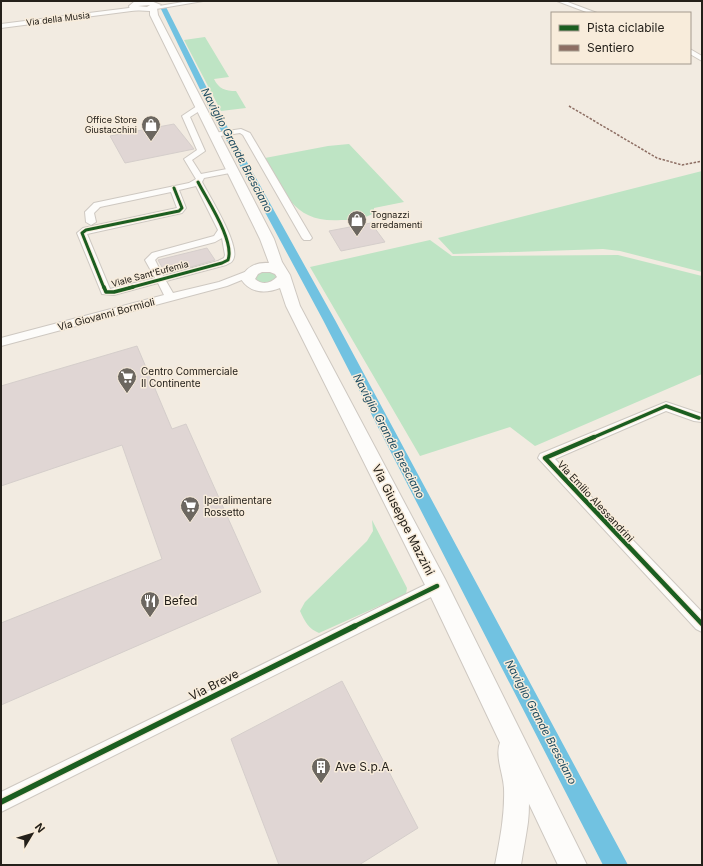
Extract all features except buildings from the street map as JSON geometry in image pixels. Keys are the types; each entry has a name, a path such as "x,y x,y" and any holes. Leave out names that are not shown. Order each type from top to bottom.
{"main road":[{"path":"138,6 153,6"},
{"path":"138,6 153,6"},
{"path":"153,6 200,108 218,134 232,170 247,202 267,238 275,262 281,274 279,283 257,279"},
{"path":"247,202 260,249 257,279"},
{"path":"257,279 267,267 281,274"},
{"name":"Via Giuseppe Mazzini","path":"281,274 293,306 437,586 573,865"},
{"name":"Via Giuseppe Mazzini","path":"257,279 293,306"}],"street":[{"path":"153,6 200,1"},
{"path":"560,1 591,12"},
{"name":"Via della Musia","path":"1,26 115,12 138,6"},
{"path":"691,50 702,51"},
{"path":"691,51 702,59"},
{"name":"Viale Sant'Eufemia","path":"174,188 182,208 179,211 86,230 82,234 106,292 114,292 226,262 230,257 226,238 188,159 201,151 186,116 200,108"},
{"path":"218,134 237,132 246,133 307,238"},
{"path":"91,222 89,212 97,204 174,188 198,179 232,170"},
{"name":"Viale Sant'Eufemia","path":"161,280 150,260 153,256 212,240 222,231"},
{"path":"212,240 223,242 227,246"},
{"name":"Via Giovanni Bormioli","path":"1,342 170,297 211,288 234,286 257,279"},
{"path":"161,280 170,297"},
{"name":"Via Emilio Alessandrini","path":"701,418 666,406 545,458 702,624"},
{"name":"Via Breve","path":"1,802 437,586"},
{"path":"504,723 516,787 516,821 508,865"}],"green space":[{"path":"205,37 229,77 214,79 223,89 236,91 246,108 221,111 184,40"},
{"path":"349,144 404,202 374,208 374,213 358,219 325,220 312,217 301,211 293,204 265,158 328,146"},
{"path":"702,171 702,272 620,251 603,249 453,254 438,238"},
{"path":"430,240 452,256 618,255 702,276 702,374 535,446 510,427 420,456 310,267"},
{"path":"270,271 276,276 276,279 265,283 255,279 257,274"},
{"path":"372,520 407,588 406,594 319,633 308,625 300,611 305,602 367,541 373,531"}],"waterway":[{"name":"Naviglio Grande Bresciano","path":"163,7 214,110 329,320 616,865"}],"marked path":[{"path":"569,106 657,158 682,165 702,161"}],"cycle path":[{"path":"174,188 182,208 179,211 86,230 82,233 106,292 114,292 222,263 228,260 230,255 227,238 198,182"},
{"path":"699,418 666,406 545,458 702,624"},
{"path":"1,802 437,586"}],"place":[{"name":"Office Store Giustacchini","path":"151,142"},
{"name":"Tognazzi arredamenti","path":"357,237"},
{"name":"Centro Commerciale Il Continente","path":"127,394"},
{"name":"Iperalimentare Rossetto","path":"190,523"},
{"name":"Befed","path":"150,618"},
{"name":"Ave S.p.A.","path":"321,784"}]}
